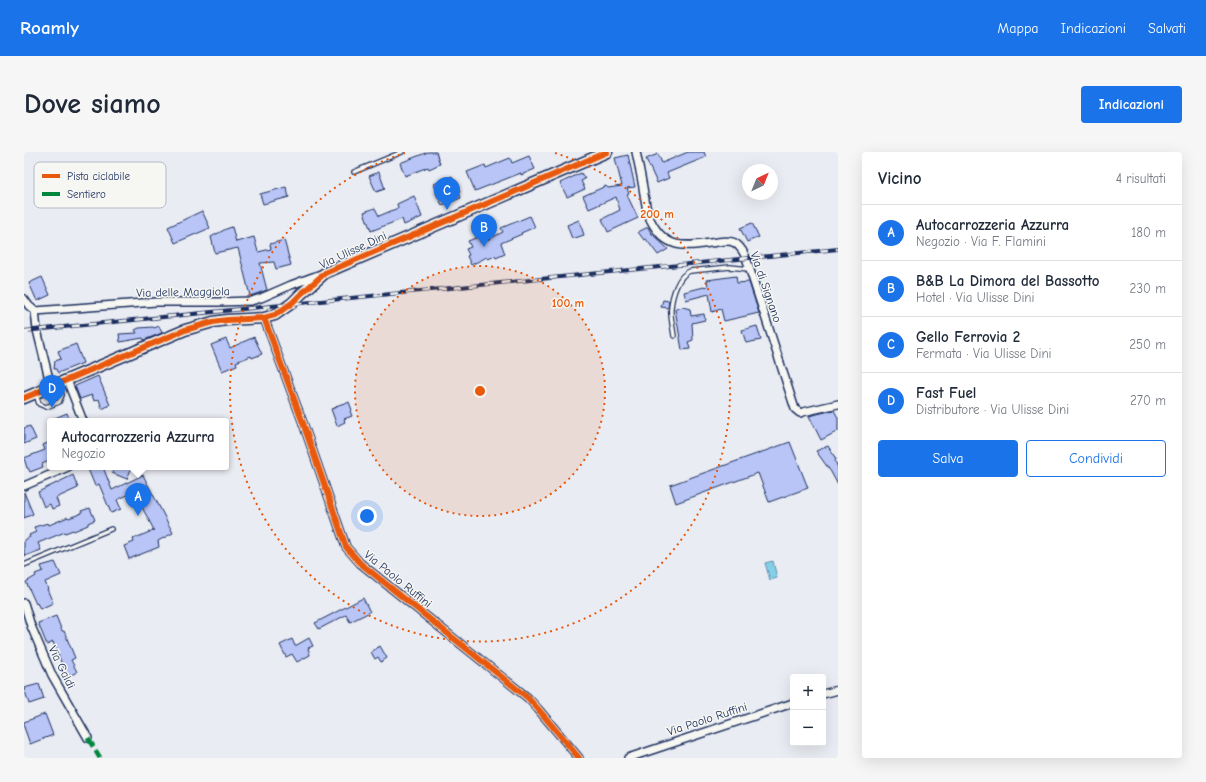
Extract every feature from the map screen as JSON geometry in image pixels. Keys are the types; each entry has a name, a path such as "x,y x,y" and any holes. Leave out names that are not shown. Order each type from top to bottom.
{"street":[{"name":"Via Ulisse Dini","path":"24,398 185,330 227,320 264,318 275,315 325,273 594,155 607,152"},
{"name":"Via di Signano","path":"636,152 647,212 654,227 662,237 670,243 690,246 728,241 732,242 741,249 750,270 795,410 800,413 838,404"},
{"name":"Via delle Maggiola","path":"35,311 156,302 251,301 325,273"},
{"path":"24,299 35,311 37,330 59,384 81,418"},
{"name":"Via Paolo Ruffini","path":"264,318 348,550 360,563 528,698 580,758"},
{"path":"24,486 61,470"},
{"name":"Via Galdi","path":"24,603 31,626 52,675 88,738"},
{"path":"826,693 838,690"},
{"name":"Via Paolo Ruffini","path":"628,758 790,704"}],"lane":[{"path":"354,172 402,152"},
{"path":"674,336 671,309 679,279 685,272 730,267 750,270"},
{"path":"35,393 39,404 46,407 59,402 62,395 59,384"},
{"path":"24,565 111,529"}],"water":[{"path":"773,561 777,578 770,580 765,563"}],"building":[{"path":"428,152 436,152 440,164 405,176 400,163"},
{"path":"688,152 704,152 706,157 667,173 669,178 657,183 646,159 658,154 662,163"},
{"path":"628,155 635,187 627,188 629,194 627,195 638,218 608,232 602,219 620,210 616,197 589,209 583,196 606,186 608,188 622,186 615,158"},
{"path":"529,156 535,169 475,191 467,172 485,165 486,168 510,158 512,163"},
{"path":"379,172 385,189 376,192 369,176"},
{"path":"581,173 585,179 581,181 585,189 567,197 560,183"},
{"path":"452,176 460,192 461,198 442,205 436,193 434,184"},
{"path":"286,187 289,197 263,204 260,194"},
{"path":"414,196 422,217 404,225 402,219 371,231 364,212 375,208 379,216 398,208 397,204"},
{"path":"202,211 210,228 175,243 168,227"},
{"path":"530,216 535,227 501,243 505,254 496,258 495,256 488,259 487,257 471,265 466,249 471,247 468,241 478,237 481,243 503,232 501,228"},
{"path":"579,220 584,235 572,239 567,225"},
{"path":"752,223 759,237 747,242 740,228"},
{"path":"232,227 236,242 254,237 258,252 271,249 270,244 284,240 291,265 276,269 274,262 260,263 267,290 250,296 238,248 215,253 211,237"},
{"path":"648,227 651,233 668,249 658,255 646,239 644,240 638,232"},
{"path":"736,276 737,283 749,282 759,313 724,321 721,309 712,312 709,294 686,300 684,292 708,286 707,280"},
{"path":"42,277 50,295 37,301 29,283"},
{"path":"663,300 669,301 668,308 661,307"},
{"path":"683,307 690,309 691,316 704,314 705,320 692,323 693,340 688,342 690,349 682,350 675,309"},
{"path":"159,326 162,333 144,340 143,338 120,342 119,334 137,333 135,330 139,328 154,328"},
{"path":"757,326 761,340 746,343 742,330"},
{"path":"254,337 262,354 252,358 251,356 236,362 237,365 222,371 211,345 226,339 230,348"},
{"path":"76,344 83,363 58,373 56,369 54,369 55,361 61,359 58,351"},
{"path":"98,376 110,405 102,409 99,399 94,401 92,395 80,399 75,386"},
{"path":"349,402 352,410 350,411 352,416 344,419 345,422 337,426 331,409"},
{"path":"834,410 838,418 838,431 821,440 809,416"},
{"path":"67,413 69,418 55,418"},
{"path":"30,426 36,439 24,444 24,428"},
{"path":"790,442 808,488 769,502 758,473 676,503 670,485"},
{"path":"47,443 47,462 42,464 43,467 30,472 24,458 45,450 43,445"},
{"path":"828,446 836,459 835,461 838,468 838,485 816,451"},
{"path":"88,470 104,470 112,490 143,475 173,533 158,541 159,547 129,559 124,546 134,542 133,539 154,530 134,492 117,500 121,509 111,513 99,484 95,486"},
{"path":"114,470 131,470 127,479 112,473"},
{"path":"73,475 78,488 56,498 59,506 52,509 50,504 44,507 38,492"},
{"path":"24,492 33,514 24,518"},
{"path":"90,508 95,520 74,531 65,532 38,543 41,550 25,556 24,540 30,537 29,535 36,532 34,527 48,523 49,525 82,513 81,511"},
{"path":"55,562 61,575 45,582 53,603 40,609 37,603 36,604 26,582 36,576 35,574 43,571 41,566"},
{"path":"363,598 370,612 350,622 346,615 319,629 315,623"},
{"path":"56,616 75,658 71,660 77,672 67,677 53,642 47,645 38,623"},
{"path":"309,638 313,646 308,648 310,655 297,662 292,654 286,657 280,645 292,639 295,646"},
{"path":"380,646 387,658 381,662 378,657 375,659 371,652"},
{"path":"39,684 44,699 29,704 24,688"},
{"path":"45,714 53,735 30,744 24,727 24,722"}],"railway":[{"path":"24,331 838,249"}],"marked path":[{"path":"88,738 100,758"}],"cycle path":[{"path":"24,398 185,330 213,322 264,318 275,315 292,303 325,273 607,152"},
{"path":"264,318 303,423 346,547 360,563 528,698 579,758"}],"place":[{"name":"Gello Ferrovia 2","path":"447,210"},
{"name":"B&B La Dimora del Bassotto","path":"484,247"},
{"name":"Fast Fuel","path":"52,408"},
{"name":"Autocarrozzeria Azzurra","path":"138,516"}]}
